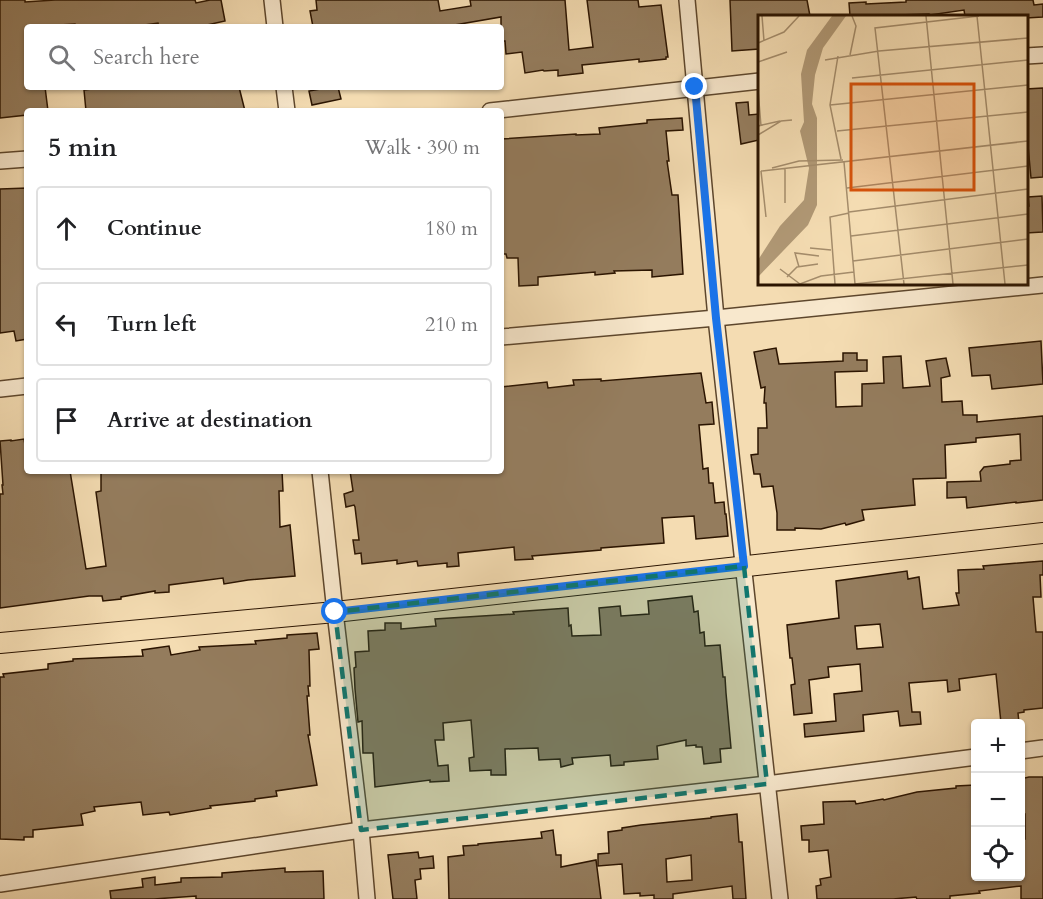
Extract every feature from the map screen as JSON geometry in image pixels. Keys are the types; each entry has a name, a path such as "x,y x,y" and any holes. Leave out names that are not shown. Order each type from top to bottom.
{"main road":[{"path":"0,643 335,612 1043,533"}],"street":[{"path":"272,0 275,24"},
{"path":"687,0 716,318 780,899"},
{"path":"1028,56 1043,55"},
{"path":"504,109 758,81"},
{"path":"284,90 287,108"},
{"path":"0,161 24,159"},
{"path":"504,337 1043,285"},
{"path":"0,389 24,386"},
{"path":"320,474 362,830 367,899"},
{"path":"1025,750 1043,748"},
{"path":"0,884 362,830 767,784 971,758"}],"highlighted area":[{"path":"744,566 767,784 361,830 335,612"}],"building":[{"path":"0,0 25,0 25,2 195,0 196,3 221,0 225,21 212,24 24,24 24,90 45,90 48,108 24,108 24,115 0,118"},
{"path":"316,0 438,0 440,11 471,6 470,0 565,0 569,50 593,47 587,0 638,0 639,7 661,5 668,57 639,62 639,59 582,65 583,73 558,76 558,70 525,73 522,52 506,54 504,24 501,24 501,17 460,24 312,24 310,11 317,10"},
{"path":"730,0 807,0 810,15 758,15 758,49 732,51"},
{"path":"906,0 1033,0 1034,5 1043,4 1043,17 965,15 964,10 930,15 850,15 849,3 906,2"},
{"path":"1043,88 1043,177 1031,178 1028,146 1028,89"},
{"path":"84,90 240,90 244,108 86,108"},
{"path":"339,90 341,99 312,105 309,91"},
{"path":"748,102 749,115 758,114 758,140 741,144 736,103"},
{"path":"682,118 683,130 666,131 669,161 667,161 672,195 678,195 683,274 652,277 652,270 614,271 615,273 595,275 595,272 538,277 538,285 519,286 518,258 507,258 504,254 504,139 600,134 599,128 647,123 647,120"},
{"path":"24,188 24,340 16,341 14,331 0,333 0,189"},
{"path":"1042,196 1043,232 1028,233 1028,197"},
{"path":"1041,341 1043,384 992,389 990,375 972,376 969,348"},
{"path":"776,348 779,364 843,361 843,353 857,353 857,360 867,360 867,371 835,372 836,407 862,406 862,384 884,383 883,357 901,356 903,388 930,386 926,361 946,358 950,376 941,378 942,402 962,401 963,415 977,415 977,422 1043,416 1043,500 967,508 966,497 947,498 947,482 981,481 980,472 984,467 1010,464 1010,461 1021,460 1020,434 976,438 976,442 945,445 946,478 913,479 915,505 862,510 864,520 846,525 845,523 821,529 777,530 773,486 762,487 760,474 754,474 751,455 758,454 758,428 767,428 765,387 761,388 754,352"},
{"path":"701,373 706,403 712,402 714,424 699,425 703,469 708,468 709,483 713,483 715,503 724,502 728,536 696,539 694,516 662,518 664,543 601,548 601,550 532,556 533,559 515,560 514,547 458,553 459,566 447,567 447,563 418,566 417,561 397,564 397,560 362,564 361,553 355,554 353,540 359,540 355,507 354,505 346,507 344,494 353,491 350,474 504,474 504,387 547,382 548,388 574,385 573,380 601,379 601,381"},
{"path":"24,439 24,474 70,474 86,569 106,566 96,492 101,491 101,474 282,474 283,491 279,491 280,527 290,525 295,576 224,584 223,578 169,585 169,592 155,593 155,591 121,597 121,599 103,601 102,596 89,596 0,608 0,494 3,494 3,485 0,441"},
{"path":"1043,561 1043,575 1040,575 1041,597 1033,597 1036,632 1043,632 1043,708 1024,710 1018,713 1019,719 1001,719 996,674 959,679 960,690 948,692 947,680 909,683 912,712 920,712 921,724 900,726 898,711 863,715 864,731 805,737 804,724 836,721 834,694 862,691 860,664 828,667 829,677 809,680 812,713 794,715 791,685 795,684 787,625 839,618 836,581 907,571 908,579 919,577 923,609 959,605 956,593 959,593 958,570 984,569 983,566","holes":["880,624 883,647 857,649 855,626"]},
{"path":"692,596 694,612 698,611 700,633 704,632 705,646 720,645 731,748 720,749 721,762 704,764 702,747 686,746 686,740 657,746 658,759 624,762 624,765 611,766 610,755 572,758 573,764 561,767 560,759 539,760 538,748 505,749 506,775 491,775 491,770 470,771 469,758 474,757 471,720 443,723 444,740 435,740 438,766 448,765 449,781 430,782 430,780 375,787 373,753 363,753 362,721 358,722 354,668 356,667 355,652 369,651 368,631 385,630 385,623 401,623 401,629 436,626 435,619 568,608 572,636 601,635 599,608 620,606 621,616 649,614 648,601"},
{"path":"317,633 319,649 309,650 310,686 308,686 309,696 307,696 310,735 308,735 317,785 276,791 277,796 255,799 255,801 210,806 211,808 170,815 169,812 143,815 141,802 94,807 95,811 81,814 83,825 33,830 33,837 24,837 24,840 0,839 0,677 4,677 3,674 48,669 48,664 73,661 73,659 143,656 142,650 169,646 171,655 200,650 199,647 256,644 255,641 287,638 287,635"},
{"path":"1043,777 1043,899 1021,899 1021,886 950,896 950,899 917,899 916,897 817,899 816,886 821,885 820,879 831,877 828,850 809,852 809,840 802,840 801,826 824,824 823,802 855,801 856,804 917,792 956,788 956,786 971,785 971,881 1025,881 1025,778"},
{"path":"737,814 739,842 742,842 746,899 733,899 732,886 673,894 673,899 654,899 654,895 640,896 640,893 624,894 622,864 598,866 598,854 609,853 608,832 641,825","holes":["691,855 692,880 667,882 666,859"]},
{"path":"553,830 556,855 561,855 561,867 596,860 601,899 449,899 448,857 464,855 463,846 542,838 541,832"},
{"path":"418,852 419,858 433,856 434,868 420,869 421,879 415,880 417,899 393,899 388,855"},
{"path":"285,868 285,872 323,871 324,899 196,899 196,896 111,899 110,891 143,887 142,879 155,877 155,885 181,882 181,878 222,877 222,873"}],"route":[{"path":"335,612 744,566 716,318 695,87"}]}
